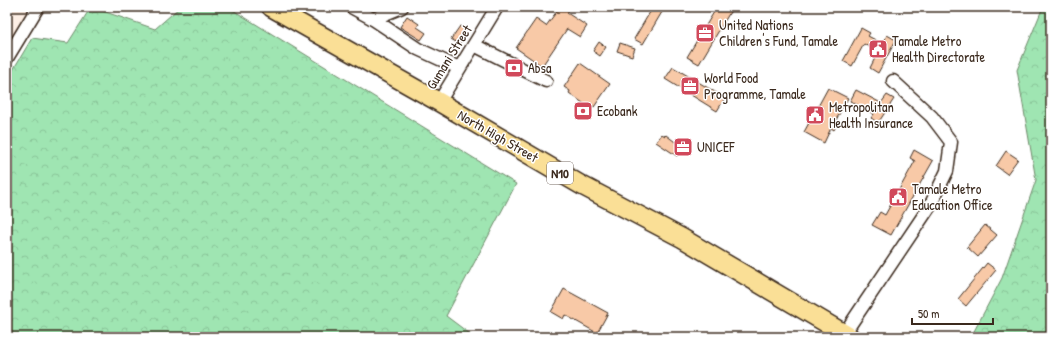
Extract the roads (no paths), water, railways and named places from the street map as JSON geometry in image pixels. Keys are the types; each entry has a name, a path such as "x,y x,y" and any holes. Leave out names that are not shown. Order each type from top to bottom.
{"highway":[{"name":"North High Street","path":"271,7 439,102 581,185 682,238 847,336"}],"street":[{"path":"7,58 38,7"},
{"path":"351,7 418,49 459,68"},
{"path":"373,20 402,7"},
{"name":"Gumani Street","path":"439,102 497,7"},
{"path":"474,45 546,81"},
{"path":"847,336 930,206 946,171 951,142 932,117 893,81"}],"place":[{"name":"United Nations Children's Fund, Tamale","path":"705,33"},
{"name":"Tamale Metro Health Directorate","path":"878,49"},
{"name":"Absa","path":"514,68"},
{"name":"World Food Programme, Tamale","path":"690,86"},
{"name":"Ecobank","path":"583,111"},
{"name":"Metropolitan Health Insurance","path":"815,115"},
{"name":"UNICEF","path":"683,147"},
{"name":"Tamale Metro Education Office","path":"898,197"}]}
